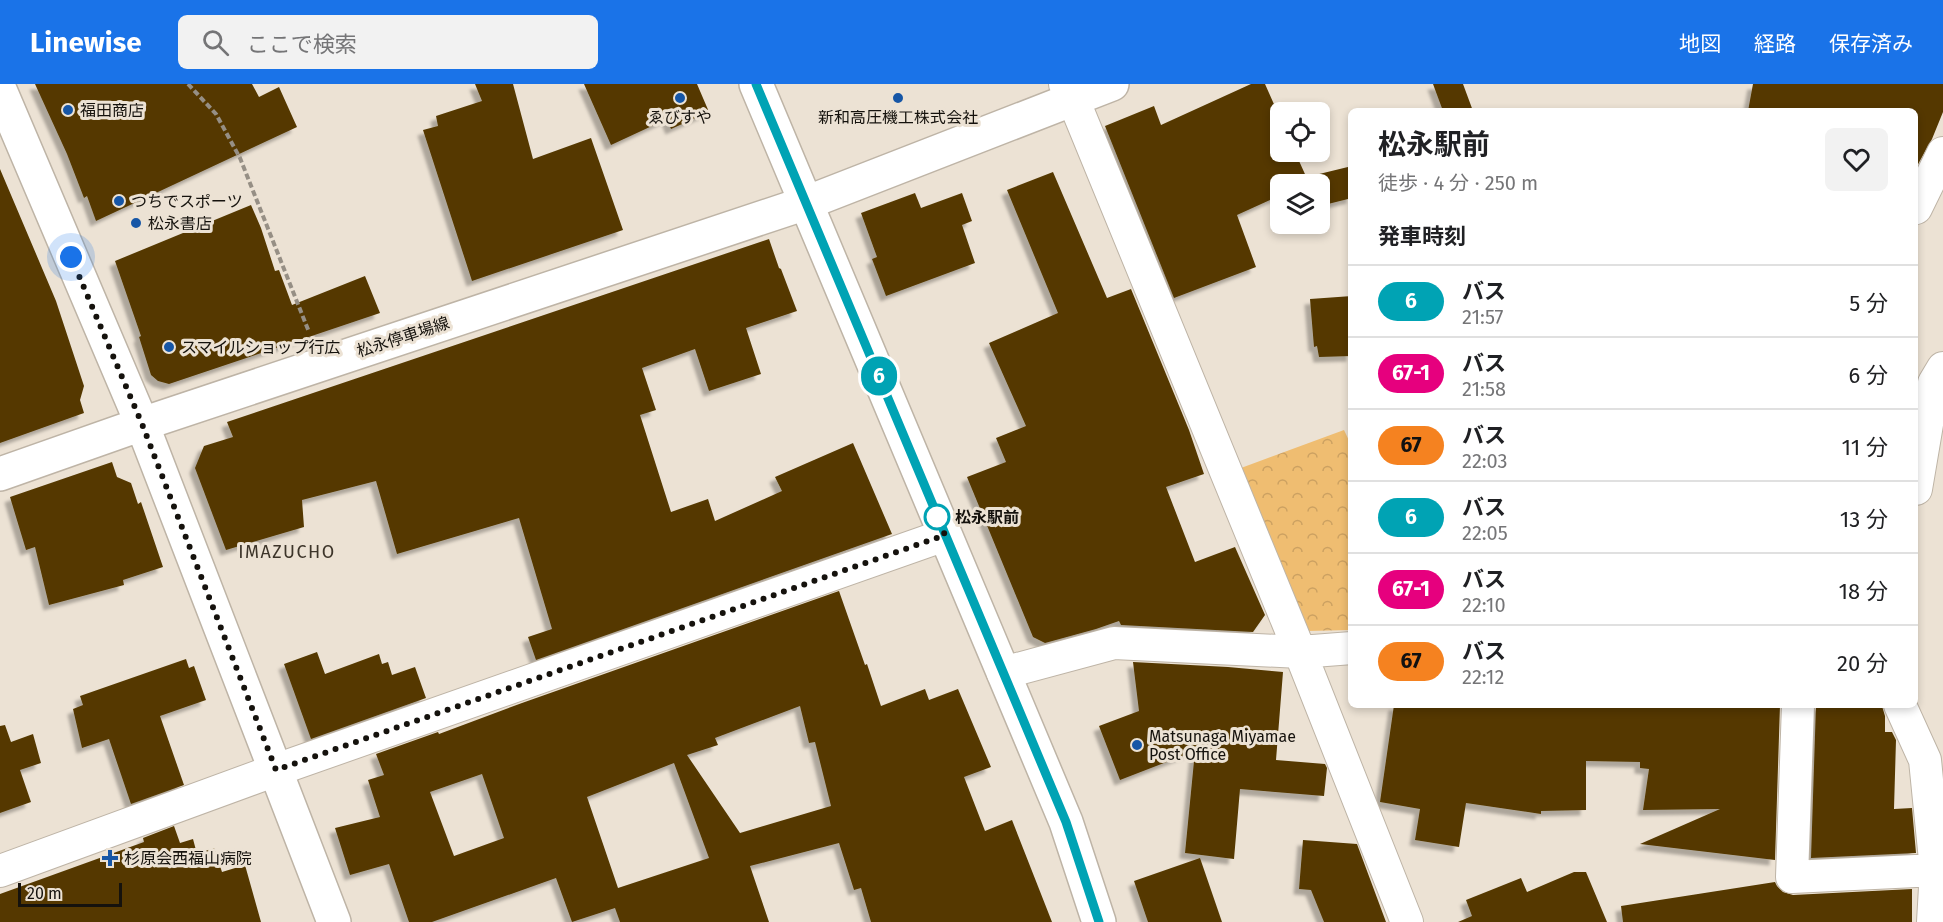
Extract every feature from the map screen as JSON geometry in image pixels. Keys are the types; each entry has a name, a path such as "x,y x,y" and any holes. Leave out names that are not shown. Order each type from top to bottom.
{"main road":[{"path":"756,84 1066,822 1099,922"},
{"name":"松永停車場線","path":"0,474 142,424 806,202 1069,91 1112,84"},
{"path":"0,90 142,424 334,922"}],"street":[{"path":"1069,91 1300,652 1407,922"},
{"path":"1918,204 1943,153"},
{"path":"1918,477 1934,383 1943,368"},
{"path":"0,871 276,770 945,535"},
{"path":"1003,673 1114,643 1300,652 1348,648"},
{"path":"1798,708 1792,877 1936,870"},
{"path":"1901,708 1925,760 1936,870 1933,922"}],"path":[{"path":"188,84 216,114 240,159 321,364"}],"green space":[{"path":"1344,430 1348,438 1348,630 1307,631 1241,468"}],"building":[{"path":"35,84 252,84 259,97 279,87 297,127 96,221 87,196 84,198"},
{"path":"475,84 513,84 533,159 591,138 623,230 472,281 423,130 438,126 436,116 482,101"},
{"path":"584,84 697,84 709,112 671,129 667,119 611,145"},
{"path":"1251,84 1265,84 1273,102 1270,102 1270,162 1300,162 1305,174 1270,174 1270,200 1237,215 1256,267 1174,298 1105,126 1154,106 1161,125"},
{"path":"1433,84 1463,84 1472,108 1442,108"},
{"path":"1753,84 1943,84 1943,112 1918,164 1918,108 1749,108"},
{"path":"1348,167 1348,199 1330,204 1330,174 1319,174"},
{"path":"0,169 56,301 84,386 80,400 84,413 0,443"},
{"path":"1053,172 1107,298 1131,289 1189,430 1204,474 1166,487 1195,562 1235,547 1265,615 1253,632 1121,625 1119,621 1045,643 1033,637 967,477 1006,462 996,438 1026,426 989,343 1058,313 1007,190"},
{"path":"915,193 921,208 962,193 972,221 962,225 975,263 886,296 872,259 877,257 861,213"},
{"path":"251,205 275,271 279,270 292,305 365,276 380,313 169,384 158,381 151,375 139,337 141,336 115,261"},
{"path":"769,239 797,311 746,328 761,374 709,391 695,349 642,368 656,410 640,415 671,512 708,499 715,521 782,491 775,477 853,443 892,534 536,660 528,637 552,629 519,518 397,554 376,481 302,500 304,527 226,550 195,468 204,446 233,437 227,422"},
{"path":"1348,296 1348,356 1319,357 1317,346 1314,347 1310,299"},
{"path":"112,462 117,477 131,483 138,504 141,502 163,567 123,580 124,585 49,605 35,547 26,550 10,497"},
{"path":"839,591 881,706 925,689 929,700 958,689 991,767 964,777 985,831 1012,820 1052,922 871,922 861,888 854,890 839,843 750,866 769,922 620,922 615,908 572,922 556,878 432,922 409,922 389,864 350,875 335,828 380,817 368,780 384,775 376,754 438,732 439,734","holes":["800,706 809,743 815,742 831,806 740,833 687,755 718,745 715,738","674,763 709,858 618,888 587,797","482,774 504,838 454,856 430,792"]},
{"path":"317,652 325,674 379,654 382,664 388,662 392,675 415,667 426,698 311,739 284,664"},
{"path":"186,659 189,668 194,666 206,700 160,716 184,785 131,804 109,739 82,748 73,709 83,705 80,696"},
{"path":"1133,662 1283,672 1276,760 1325,764 1327,768 1324,796 1240,789 1234,859 1185,853 1195,751 1120,780 1099,726 1139,711"},
{"path":"1394,708 1780,708 1775,860 1640,844 1720,809 1643,810 1649,769 1640,768 1640,762 1586,761 1586,810 1541,811 1541,814 1466,803 1459,847 1415,840 1420,809 1380,802"},
{"path":"1816,708 1883,708 1885,732 1892,732 1896,740 1894,809 1912,808 1916,853 1811,858"},
{"path":"5,725 11,742 33,734 41,763 20,770 31,802 0,813 0,726"},
{"path":"174,826 180,843 193,839 197,854 214,848 222,872 245,865 261,922 0,922 0,894 144,842 143,838"},
{"path":"1303,840 1357,844 1386,922 1324,922 1311,890 1299,889"},
{"path":"1200,858 1222,922 1148,922 1134,881"},
{"path":"1574,872 1586,872 1607,922 1458,922 1472,916 1466,900 1521,878 1527,892"},
{"path":"1775,882 1783,892 1793,895 1912,889 1912,922 1623,922 1621,906"}],"bus line":[{"name":"6","path":"756,84 1066,822 1099,922"}],"place":[{"name":"ゑびすや","path":"680,98"},
{"name":"新和高圧機工株式会社","path":"898,98"},
{"name":"福田商店","path":"68,110"},
{"name":"つちでスポーツ","path":"119,201"},
{"name":"松永書店","path":"136,223"},
{"name":"スマイルショップ行広","path":"169,347"},
{"name":"松永駅前","path":"937,517"},
{"name":"Matsunaga Miyamae Post Office","path":"1137,745"},
{"name":"杉原会西福山病院","path":"110,858"}],"district":[{"name":"IMAZUCHO","path":"287,552"}],"route":[{"path":"71,257 142,424 276,770 945,535 937,517"}]}
